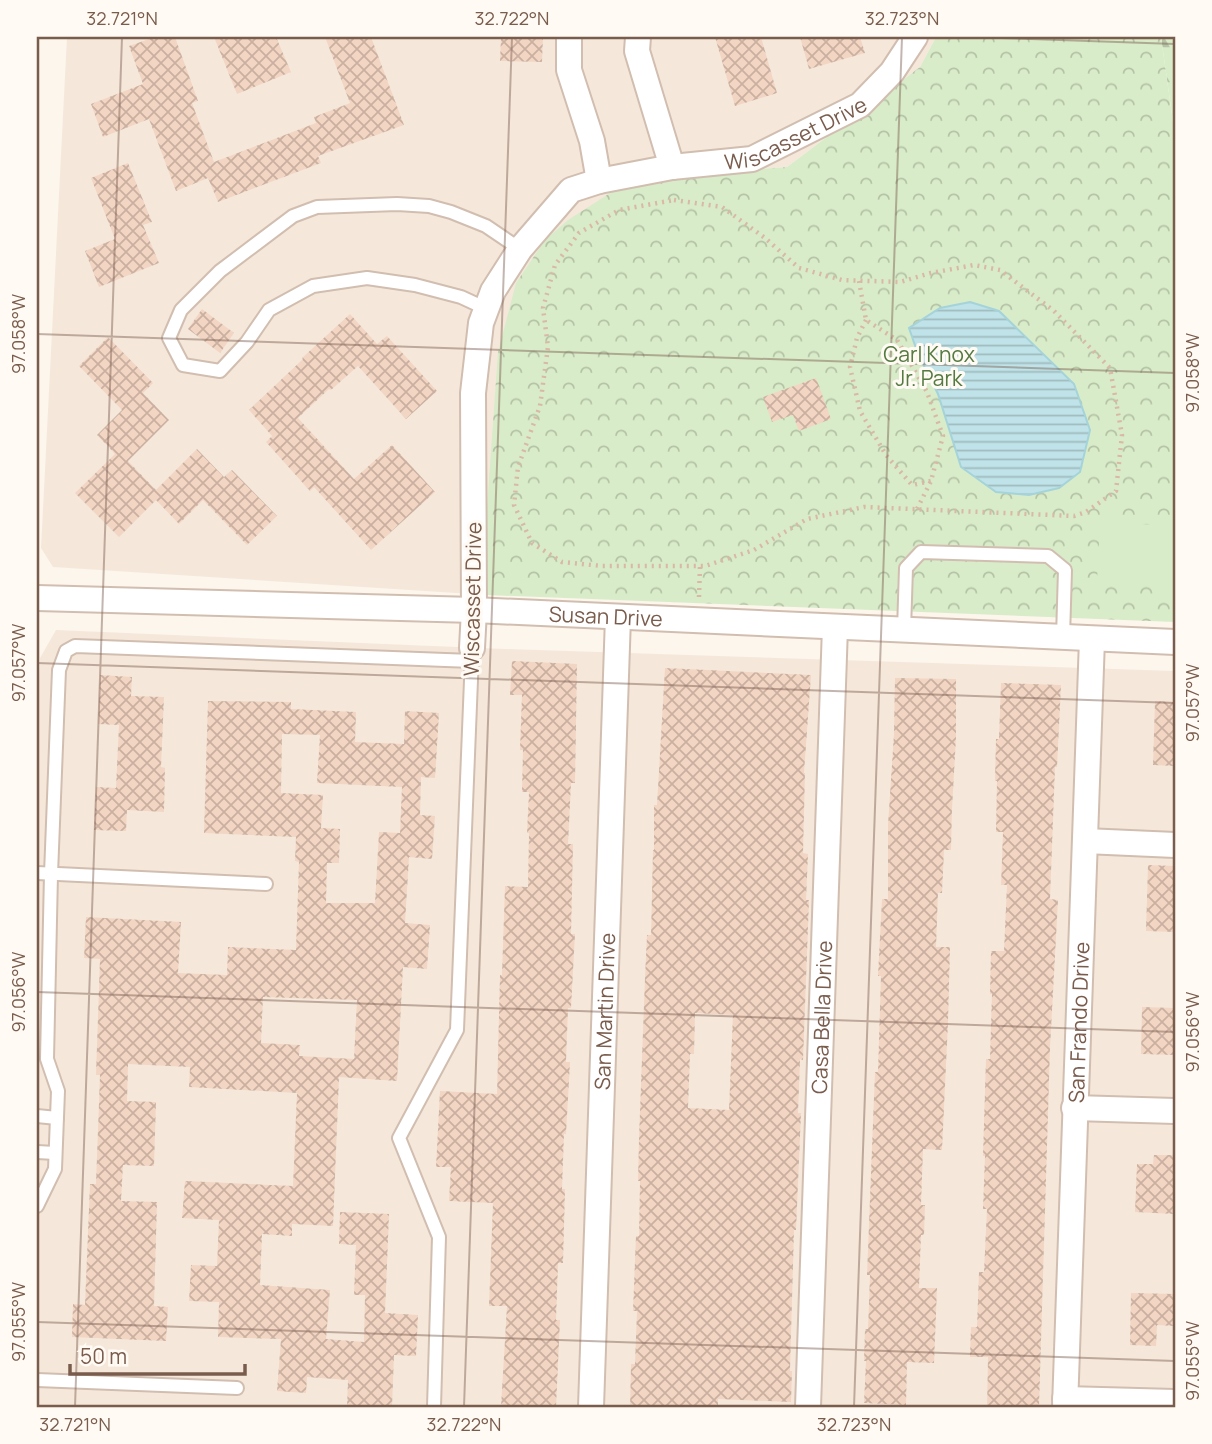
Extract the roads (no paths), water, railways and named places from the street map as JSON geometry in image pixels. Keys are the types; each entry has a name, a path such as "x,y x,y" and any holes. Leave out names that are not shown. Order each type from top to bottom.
{"street":[{"path":"569,37 569,69 592,141 599,181"},
{"path":"638,37 637,51 672,167"},
{"name":"Wiscasset Drive","path":"472,654 473,393 481,323 494,290 520,249 570,190 599,181 672,167 752,159 860,105 891,72 915,37"},
{"name":"Susan Drive","path":"37,598 474,610 1175,642"},
{"name":"San Martin Drive","path":"591,1407 618,617"},
{"name":"Casa Bella Drive","path":"808,1407 835,627"},
{"name":"San Frando Drive","path":"1065,1403 1092,639"},
{"path":"1085,842 1175,845"},
{"path":"1074,1108 1175,1111"},
{"path":"1065,1403 1175,1402"}],"lane":[{"path":"486,309 461,297 415,285 367,278 313,286 269,310 247,342 220,371 183,365 169,338 181,310 220,271 293,216 317,207 397,204 429,206 486,226 520,249"},
{"path":"904,630 906,568 921,552 1048,556 1065,570 1063,637"},
{"path":"37,1206 55,1169 58,1091 47,1059 59,670 66,651 75,646 472,654"},
{"name":"Wiscasset Drive","path":"434,1407 439,1237 399,1138 457,1030 472,654"},
{"path":"37,873 266,884"},
{"path":"37,1116 57,1118"},
{"path":"37,1152 55,1153"},
{"path":"37,1380 237,1388"}],"water":[{"path":"970,302 999,311 1074,384 1090,430 1080,472 1059,488 1029,495 996,492 961,467 938,394 918,354 909,328 940,308"}],"park label":[{"name":"Carl Knox Jr. Park","path":"929,366"}]}
